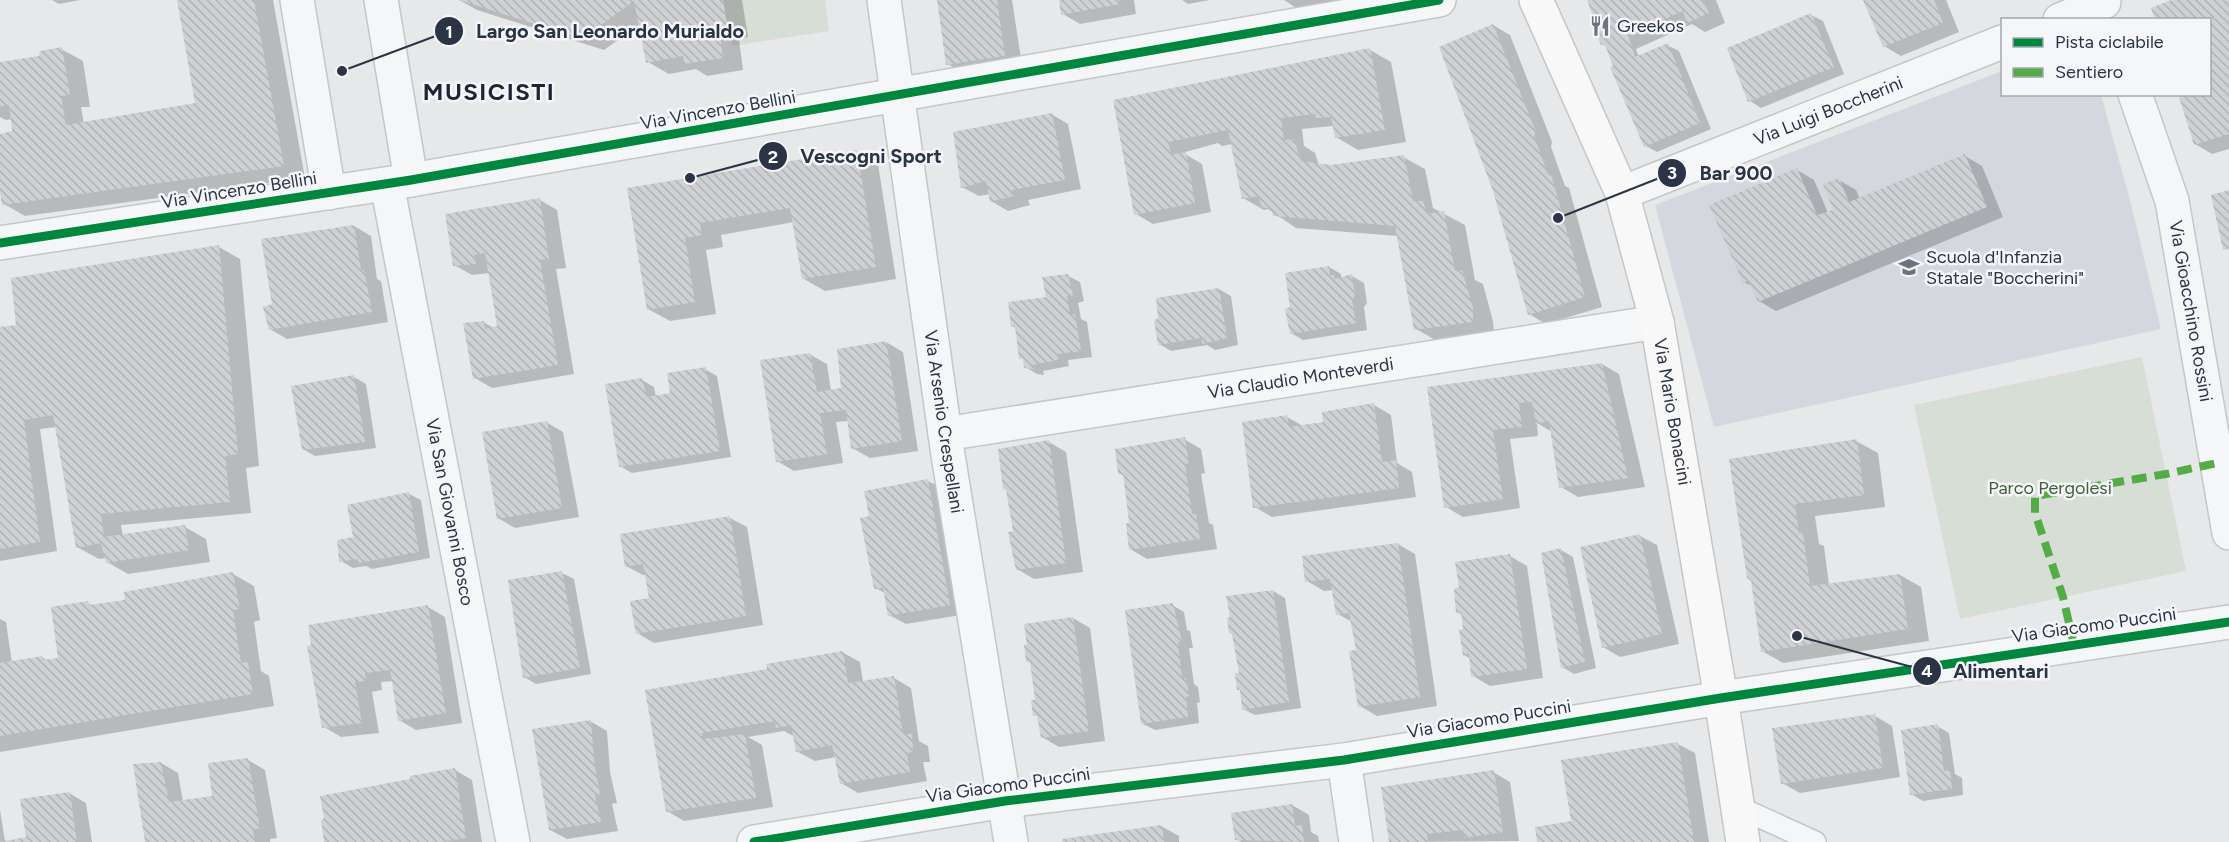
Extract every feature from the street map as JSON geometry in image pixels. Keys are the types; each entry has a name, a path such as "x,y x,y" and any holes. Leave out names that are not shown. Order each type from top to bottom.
{"main road":[{"name":"Via Mario Bonacini","path":"1536,0 1622,193 1657,321 1743,842"}],"street":[{"path":"297,0 329,193"},
{"name":"Via San Giovanni Bosco","path":"381,0 399,182 513,842"},
{"name":"Via Arsenio Crespellani","path":"884,0 945,434 1011,842"},
{"name":"Via Vincenzo Bellini","path":"0,243 399,182 1439,0"},
{"path":"2067,18 2105,7"},
{"name":"Via Luigi Boccherini","path":"1622,193 2001,42"},
{"name":"Via Gioacchino Rossini","path":"2136,96 2172,201 2229,533"},
{"name":"Via Claudio Monteverdi","path":"945,434 1657,321"},
{"name":"Via Giacomo Puccini","path":"754,842 1005,801 1344,760 1721,698 2229,622"},
{"path":"1344,760 1356,842"}],"lane":[{"path":"1738,807 1815,842"}],"shaded area":[{"name":"Scuola d'Infanzia Statale \"Boccherini\"","path":"2001,71 2001,96 2101,96 2131,204 2161,329 1714,427 1655,205"}],"green space":[{"path":"723,0 825,0 829,31 732,46"},
{"name":"Parco Pergolesi","path":"2142,357 2186,571 1960,619 1914,405"}],"building":[{"path":"177,0 254,0 284,166 2,205 0,134 12,131 9,105 0,106 0,62 39,56 40,51 62,47 70,95 61,96 66,125 195,103"},
{"path":"459,0 723,0 727,25 719,27 723,58 684,64 683,56 646,63 634,1 582,39"},
{"path":"937,0 997,0 1005,56 946,65"},
{"path":"1059,0 1119,0 1120,4 1061,15"},
{"path":"1587,0 1703,0 1709,13 1687,23 1683,11 1628,35 1635,57 1668,43 1700,123 1644,147 1610,67 1613,66 1605,45 1601,45 1591,21 1594,19"},
{"path":"1863,0 1934,0 1943,23 1883,47"},
{"path":"2171,0 2229,0 2229,134 2194,145 2179,96 2211,96 2211,18 2154,18 2151,8"},
{"path":"1811,13 1834,67 1748,102 1727,48"},
{"path":"1493,24 1536,132 1534,136 1548,174 1552,177 1585,297 1528,315 1493,191 1439,47"},
{"path":"1370,48 1385,130 1335,138 1331,117 1316,118 1315,114 1281,118 1284,140 1294,139 1301,161 1331,165 1404,155 1413,201 1423,201 1427,214 1444,211 1455,271 1462,270 1473,308 1473,322 1414,330 1395,226 1273,216 1271,209 1262,207 1258,196 1242,199 1228,130 1168,142 1171,155 1186,152 1195,203 1134,215 1113,100"},
{"path":"1052,113 1065,180 1012,190 1014,196 990,202 986,181 961,188 953,132"},
{"path":"857,150 876,267 802,279 790,208 700,223 702,235 685,238 695,302 647,310 627,188"},
{"path":"1965,154 1987,207 1758,302 1748,281 1743,283 1709,205 1797,168 1817,215 1833,210 1823,184 1839,178 1849,202"},
{"path":"2229,190 2229,249 2223,250 2211,195"},
{"path":"540,198 549,259 540,260 558,365 473,379 463,323 484,321 485,329 497,326 485,253 474,255 476,264 453,266 445,214"},
{"path":"354,225 361,270 364,270 372,312 269,330 263,307 272,304 261,239"},
{"path":"219,245 238,454 225,456 230,502 101,514 104,537 185,525 189,550 106,563 101,543 76,548 53,415 24,420 40,542 0,549 0,327 16,325 11,278"},
{"path":"1329,266 1330,275 1334,275 1334,279 1352,274 1355,296 1352,300 1356,323 1290,334 1285,309 1290,307 1285,273"},
{"path":"1068,274 1073,295 1067,296 1070,315 1075,314 1081,351 1057,354 1058,360 1032,365 1033,369 1024,368 1023,359 1019,359 1015,326 1011,327 1008,302 1046,297 1042,277"},
{"path":"1219,288 1227,338 1202,344 1201,338 1158,345 1154,321 1158,318 1156,298"},
{"path":"886,341 902,441 851,449 846,410 820,413 827,454 776,462 760,360 810,353 817,392 841,388 837,349"},
{"path":"1602,363 1628,478 1559,488 1549,421 1536,424 1532,402 1519,403 1522,427 1493,430 1503,499 1444,508 1427,387"},
{"path":"706,367 720,451 619,467 605,384 642,378 647,397 670,393 667,373"},
{"path":"354,375 365,442 302,450 291,386"},
{"path":"1374,403 1382,462 1396,460 1399,488 1253,508 1242,422 1287,415 1289,427 1323,422 1322,412"},
{"path":"547,421 562,508 497,519 482,432"},
{"path":"1185,437 1189,463 1185,464 1192,514 1196,514 1200,539 1129,550 1126,524 1129,522 1123,474 1118,474 1115,449"},
{"path":"1857,439 1864,495 1795,504 1799,533 1803,532 1810,586 1900,574 1908,629 1761,652 1729,459"},
{"path":"1049,440 1066,563 1016,570 1008,532 1013,531 1006,490 1003,489 998,449"},
{"path":"928,479 950,605 888,616 883,588 874,589 860,518 869,516 864,491"},
{"path":"409,492 419,552 359,563 357,559 339,562 337,540 353,537 347,505"},
{"path":"730,516 746,616 636,634 630,601 649,598 643,564 625,567 620,534"},
{"path":"1640,534 1662,634 1602,648 1580,547"},
{"path":"1398,543 1420,697 1358,707 1349,651 1356,650 1349,613 1336,615 1330,579 1305,582 1302,556"},
{"path":"1561,548 1585,662 1561,668 1541,553"},
{"path":"1510,554 1527,669 1471,677 1469,653 1463,656 1459,630 1463,629 1461,612 1456,613 1454,589 1459,587 1455,562"},
{"path":"562,571 580,668 523,678 508,580"},
{"path":"233,572 240,609 233,610 241,663 248,662 253,694 0,736 0,663 42,656 43,660 58,658 51,607 88,601 89,605 125,600 124,592"},
{"path":"1273,590 1289,702 1242,710 1235,673 1239,673 1232,634 1229,633 1227,618 1230,617 1226,596"},
{"path":"1173,603 1182,642 1178,642 1182,679 1186,678 1189,696 1186,697 1188,717 1141,724 1125,610"},
{"path":"428,605 446,713 398,721 390,670 365,673 366,681 355,682 362,723 322,728 307,646 311,645 308,625"},
{"path":"1073,617 1089,731 1041,738 1037,716 1033,716 1031,700 1035,700 1030,662 1026,662 1024,645 1027,645 1024,624"},
{"path":"843,651 848,683 894,676 903,734 912,734 913,752 907,753 910,772 840,784 832,745 796,752 791,725 776,728 775,721 702,733 702,739 745,734 756,798 666,812 645,690 767,669 766,664"},
{"path":"1875,714 1883,768 1781,784 1772,728"},
{"path":"591,720 594,761 600,794 595,795 601,822 549,830 532,729"},
{"path":"1938,724 1944,771 1950,770 1952,789 1910,795 1901,730"},
{"path":"1678,742 1694,842 1537,842 1535,827 1571,821 1561,760"},
{"path":"248,758 260,828 253,830 255,842 145,842 133,764 161,762 169,802 212,796 208,763"},
{"path":"455,768 466,838 440,842 324,842 321,820 324,818 320,796"},
{"path":"1494,770 1503,832 1465,838 1463,830 1427,834 1428,842 1389,842 1381,787"},
{"path":"70,792 77,842 0,842 26,837 20,799"},
{"path":"1292,804 1295,826 1302,825 1304,842 1235,840 1231,813"},
{"path":"1162,825 1164,842 1062,842 1062,839"}],"marked path":[{"path":"2074,645 2063,597 2035,513 2035,496 2217,463"}],"cycle path":[{"path":"0,243 411,180 1439,0"},
{"path":"754,842 1005,801 1344,760 1721,698 2229,622"}],"place":[{"name":"Greekos","path":"1600,26"},
{"name":"Largo San Leonardo Murialdo","path":"342,71"},
{"name":"Vescogni Sport","path":"690,178"},
{"name":"Bar 900","path":"1558,218"},
{"name":"Scuola d'Infanzia Statale \"Boccherini\"","path":"1909,267"},
{"name":"Alimentari","path":"1797,636"}],"district":[{"name":"MUSICISTI","path":"489,92"}]}
